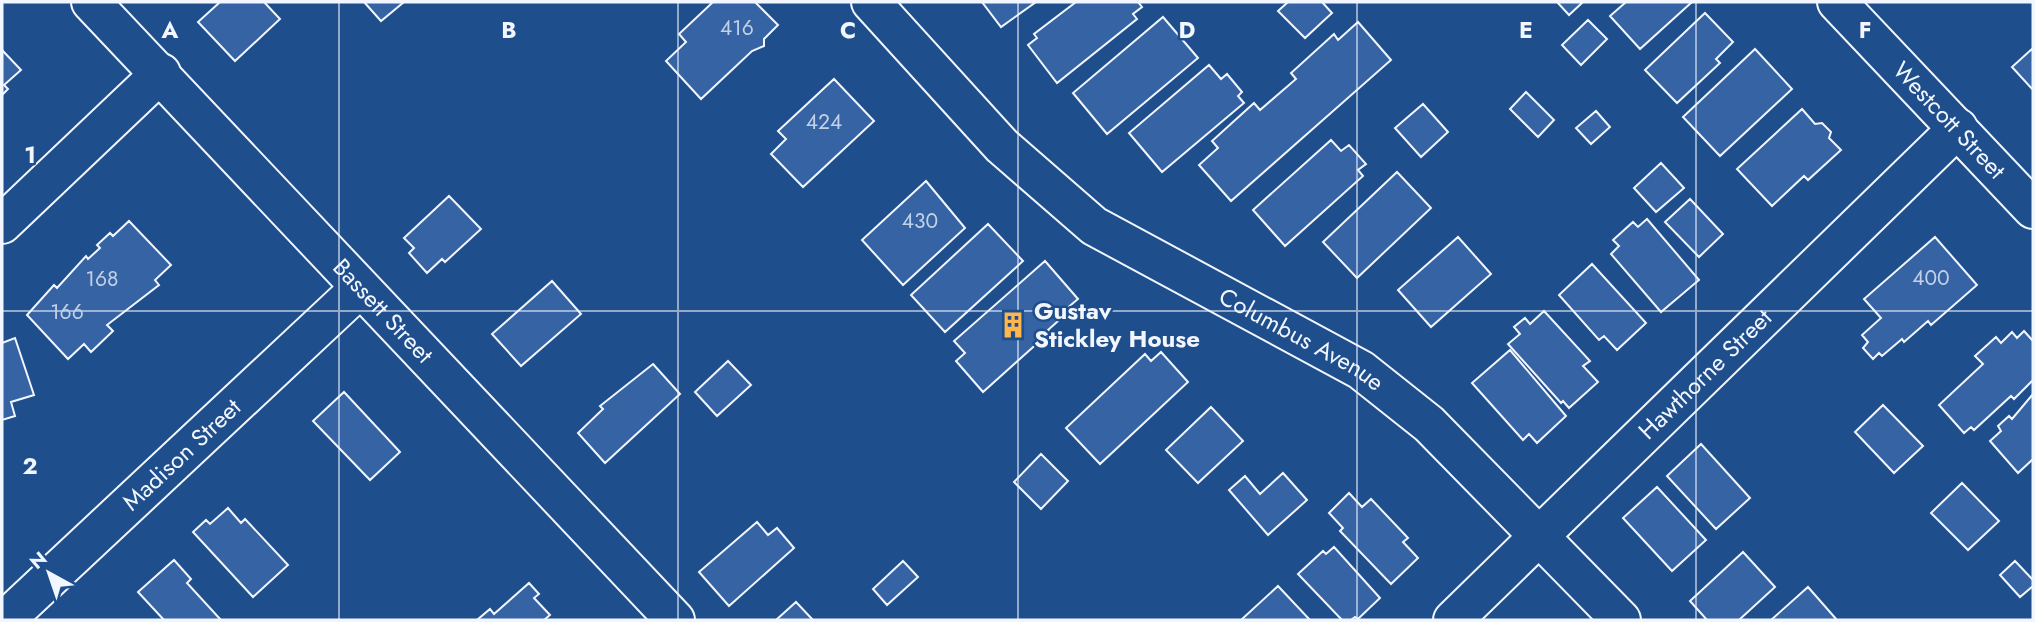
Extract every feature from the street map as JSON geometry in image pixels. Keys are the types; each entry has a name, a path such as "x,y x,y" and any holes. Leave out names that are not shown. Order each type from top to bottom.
{"street":[{"name":"Bassett Street","path":"91,2 359,289 675,620"},
{"name":"Columbus Avenue","path":"871,2 1002,146 1094,226 1361,370 1429,424 1621,620"},
{"name":"Westcott Street","path":"1837,2 2033,209"},
{"path":"2,224 161,74"},
{"name":"Hawthorne Street","path":"1453,620 1958,128"},
{"name":"Madison Street","path":"5,620 359,289"}],"building":[{"path":"220,2 264,2 280,19 235,61 198,22"},
{"path":"364,2 404,2 381,21"},
{"path":"713,2 755,2 778,25 764,39 764,46 752,51 701,99 666,61 686,42 679,34"},
{"path":"982,2 1036,2 1001,27"},
{"path":"1076,2 1138,2 1142,7 1133,14 1137,19 1057,83 1028,45 1037,38 1034,34"},
{"path":"1288,2 1322,2 1332,13 1305,38 1278,11"},
{"path":"1557,2 1583,2 1569,15"},
{"path":"1626,2 1692,2 1640,49 1610,16"},
{"path":"1705,13 1733,42 1716,59 1720,63 1677,103 1645,70"},
{"path":"1163,17 1198,58 1107,134 1073,93"},
{"path":"1588,20 1607,39 1581,65 1562,45"},
{"path":"1358,22 1391,60 1231,201 1199,165 1218,148 1212,141 1254,103 1260,110 1296,79 1291,73 1334,34 1338,40"},
{"path":"2033,48 2033,90 2012,67"},
{"path":"1755,49 1792,89 1720,156 1683,117"},
{"path":"2,50 21,70 4,85 8,89 2,95"},
{"path":"1209,65 1221,79 1227,74 1242,92 1238,96 1244,103 1162,172 1129,133"},
{"path":"834,79 874,121 803,187 771,154 786,139 778,131"},
{"path":"1526,92 1554,120 1538,137 1510,109"},
{"path":"1423,104 1448,132 1421,157 1395,128"},
{"path":"1802,109 1815,124 1822,123 1831,132 1829,138 1841,150 1808,180 1804,176 1772,206 1737,169"},
{"path":"1596,111 1610,127 1591,144 1576,128"},
{"path":"1331,140 1341,151 1349,145 1366,164 1358,170 1363,176 1285,246 1253,210"},
{"path":"1661,163 1684,188 1656,212 1634,188"},
{"path":"1397,172 1431,208 1357,278 1323,242"},
{"path":"926,181 965,228 903,285 862,240"},
{"path":"449,196 481,229 445,262 442,259 427,273 409,253 414,248 404,238"},
{"path":"1690,199 1723,234 1699,257 1665,222"},
{"path":"1647,219 1699,280 1661,312 1611,254 1619,246 1613,240 1633,222 1638,227"},
{"path":"129,221 171,265 155,280 159,285 107,325 113,331 91,352 84,344 68,359 27,315 54,285 57,288 86,256 88,259 100,248 97,245 110,233 113,236"},
{"path":"988,224 1023,261 945,332 911,295"},
{"path":"1458,237 1491,274 1431,327 1398,290"},
{"path":"1935,237 1977,285 1931,325 1928,321 1904,342 1902,339 1882,356 1879,353 1873,359 1863,348 1868,342 1862,335 1881,318 1864,299"},
{"name":"Gustav Stickley House","path":"1045,261 1078,299 1048,330 1050,332 983,392 956,361 965,353 954,341"},
{"path":"1592,264 1646,323 1617,350 1604,336 1599,340 1559,295"},
{"path":"552,281 581,314 521,366 492,334"},
{"path":"1544,311 1590,361 1583,366 1598,382 1569,408 1563,401 1561,403 1508,344 1520,334 1514,327 1525,318 1530,324"},
{"path":"2024,331 2033,341 2033,380 2014,399 2011,396 1974,430 1971,427 1964,433 1939,405 1983,364 1975,356 1996,337 2001,343 2012,332 2017,338"},
{"path":"15,338 34,395 11,402 15,416 2,420 2,343"},
{"path":"1510,350 1566,416 1537,443 1529,434 1523,440 1472,383"},
{"path":"1161,352 1188,382 1100,464 1066,428 1145,354 1151,361"},
{"path":"728,361 751,385 717,416 695,392"},
{"path":"653,364 680,394 605,463 578,433 603,409 600,406"},
{"path":"344,392 400,452 370,480 313,421"},
{"path":"2033,394 2033,459 2018,473 1990,441 2001,431 1998,426 2009,416 2012,419"},
{"path":"1883,405 1923,446 1894,473 1855,432"},
{"path":"1211,407 1243,441 1198,483 1166,450"},
{"path":"1701,444 1750,498 1716,529 1667,476"},
{"path":"1041,454 1068,481 1041,509 1014,482"},
{"path":"1283,473 1307,500 1268,535 1229,490 1245,476 1260,494"},
{"path":"1962,483 1999,521 1968,550 1931,513"},
{"path":"1657,487 1706,540 1672,571 1623,518"},
{"path":"1349,493 1362,507 1371,499 1408,538 1403,542 1418,558 1391,584 1340,531 1343,528 1329,513"},
{"path":"228,508 241,523 245,519 288,565 253,597 193,532 206,520 210,524"},
{"path":"757,522 768,535 777,528 794,548 729,606 699,572"},
{"path":"1334,547 1380,598 1358,619 1355,617 1342,620 1298,574 1323,551 1326,554"},
{"path":"1743,552 1775,587 1739,620 1707,620 1690,601"},
{"path":"174,560 191,579 187,583 221,620 164,620 138,592"},
{"path":"903,561 918,577 887,605 873,589"},
{"path":"2015,561 2033,580 2033,586 2020,597 2000,575"},
{"path":"529,583 539,594 534,598 550,615 544,620 477,620 490,609 494,614"},
{"path":"1278,586 1310,620 1241,620"},
{"path":"1808,587 1837,620 1771,620"},
{"path":"796,602 813,620 776,620"}],"place":[{"name":"Gustav Stickley House","path":"1013,325"}]}
